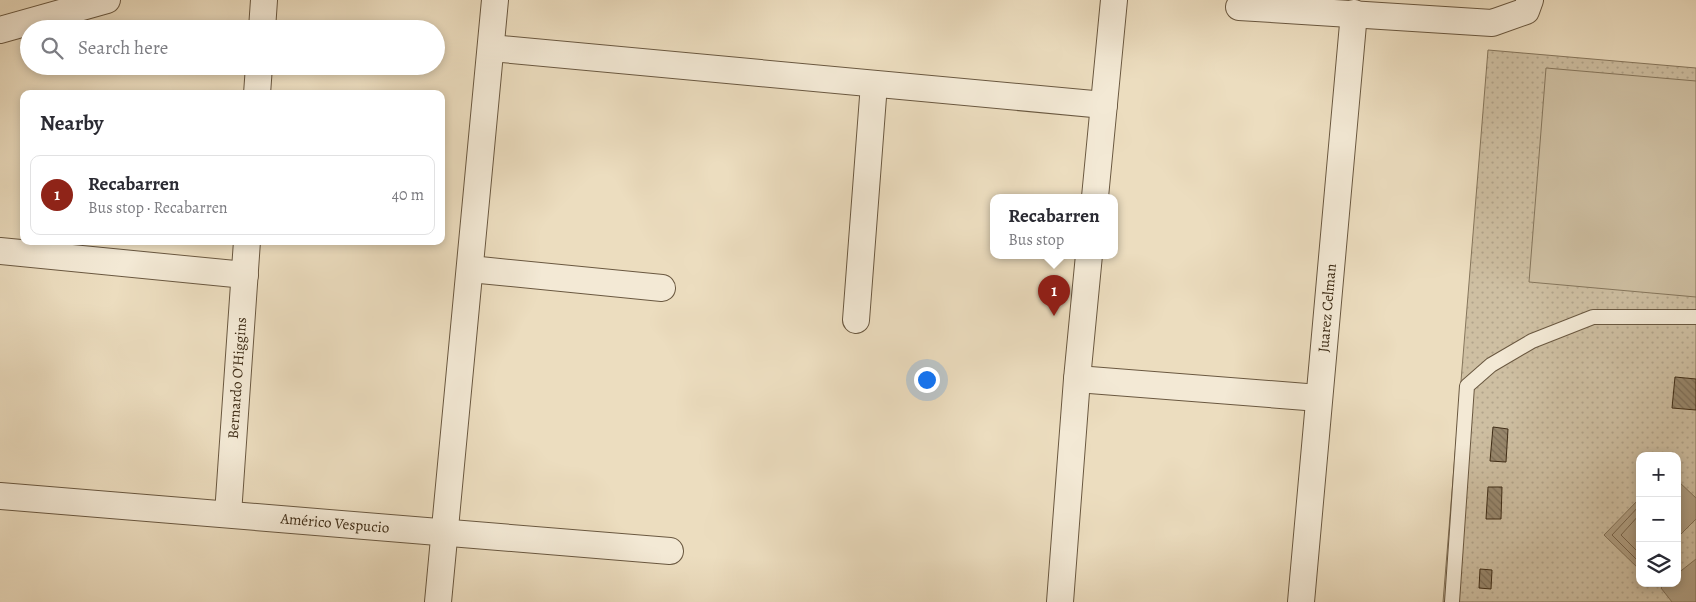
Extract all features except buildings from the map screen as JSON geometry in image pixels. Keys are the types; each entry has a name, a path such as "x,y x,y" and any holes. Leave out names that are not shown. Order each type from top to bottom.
{"street":[{"path":"36,20 107,0"},
{"path":"263,20 264,0"},
{"path":"438,602 495,0"},
{"path":"1095,194 1114,0"},
{"path":"1239,7 1492,23 1528,6"},
{"name":"Juarez Celman","path":"1301,602 1354,13"},
{"path":"0,30 20,24"},
{"path":"491,48 1104,105"},
{"path":"257,90 258,75"},
{"path":"856,320 874,84"},
{"name":"Bernardo O'Higgins","path":"228,514 247,245"},
{"path":"0,251 244,275"},
{"path":"1060,602 1077,379 1090,259"},
{"path":"470,269 662,288"},
{"path":"1077,379 1319,398"},
{"name":"Américo Vespucio","path":"0,496 670,550"}],"lane":[{"path":"1452,602 1468,386 1491,365 1532,341 1593,317 1696,317"}],"shaded area":[{"path":"1488,50 1696,68 1696,602 1443,602"},
{"path":"1546,68 1696,81 1696,297 1529,282"}],"water":[{"path":"1681,484 1696,498 1696,519 1681,534"},
{"path":"1636,502 1636,566 1604,535"},
{"path":"1696,559 1696,602 1672,602 1661,588 1681,587 1681,571"}],"place":[{"name":"Recabarren","path":"1054,316"}]}
